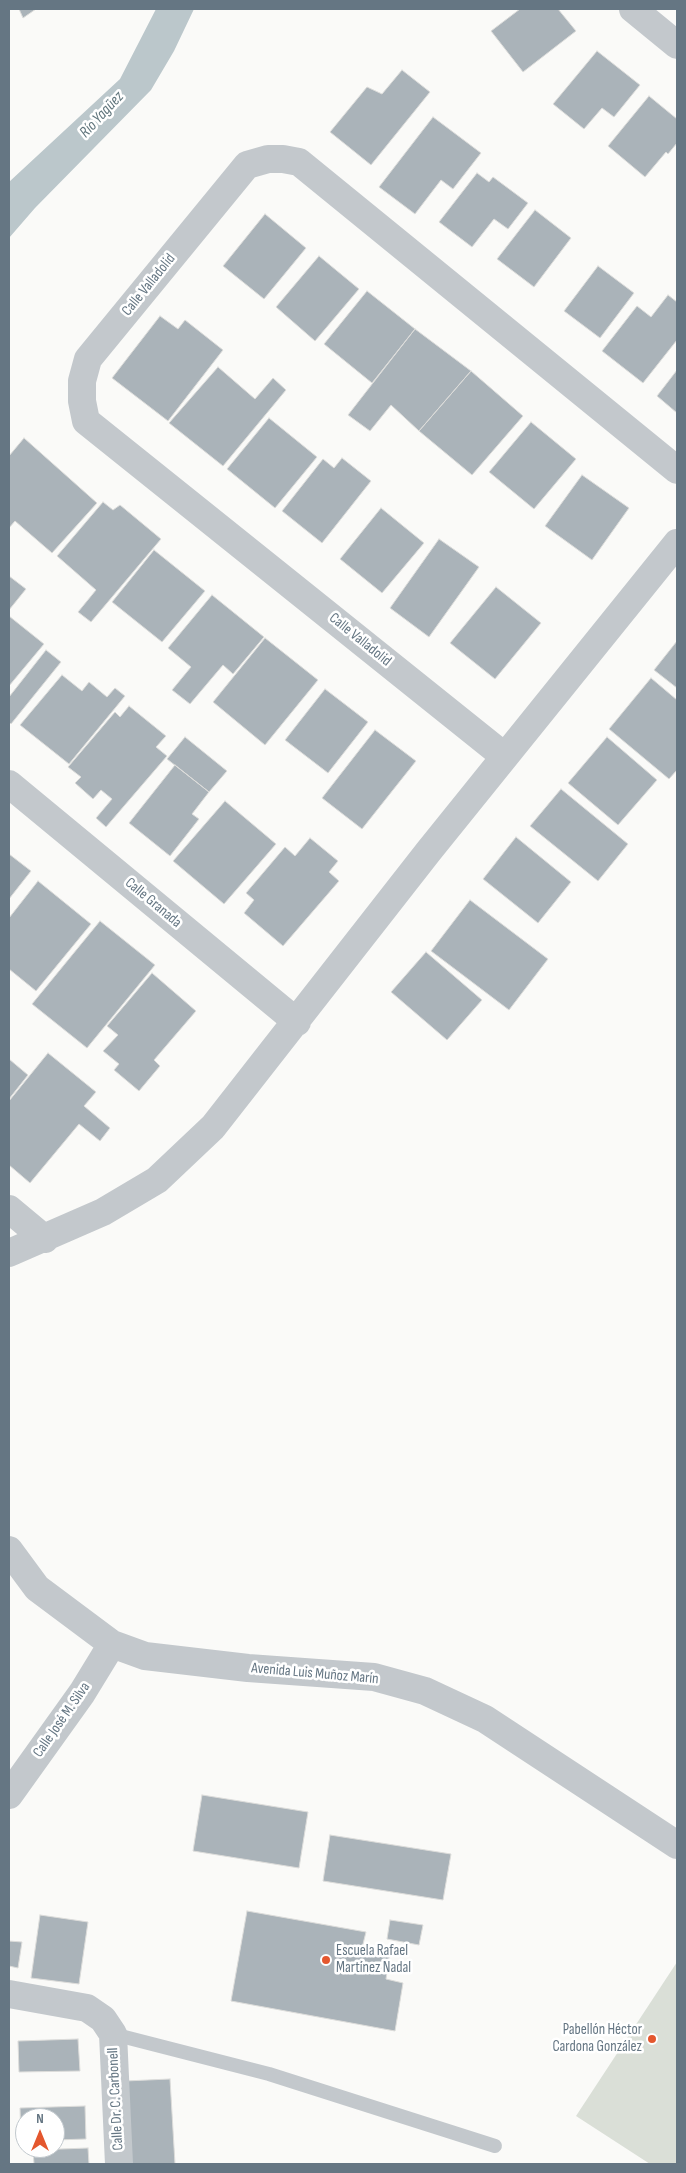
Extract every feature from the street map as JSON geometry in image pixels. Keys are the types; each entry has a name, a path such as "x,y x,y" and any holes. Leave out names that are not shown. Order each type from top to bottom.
{"street":[{"path":"633,9 677,45"},
{"name":"Calle Valladolid","path":"504,756 86,421 82,401 82,382 88,359 247,165 268,159 299,162 677,470"},
{"path":"9,1253 45,1239 103,1212 156,1180 213,1127 504,756 677,543"},
{"name":"Calle Granada","path":"9,784 297,1022"},
{"path":"9,1209 45,1239"},
{"name":"Avenida Luis Muñoz Marín","path":"9,1550 37,1588 112,1644 145,1656 248,1668 374,1677 425,1691 485,1719 677,1845"},
{"name":"Calle José M. Silva","path":"9,1795 82,1693 112,1644"},
{"path":"9,1994 88,2008 103,2019 113,2034"},
{"name":"Calle Dr. C. Carbonell","path":"113,2034 119,2164"}],"lane":[{"path":"113,2034 269,2074 495,2146"}],"shaded area":[{"name":"Pabellón Héctor Cardona González","path":"677,1962 677,2164 650,2164 576,2116"}],"water":[{"name":"Río Yagüez","path":"156,9 194,9 174,51 151,90 35,208 9,238 9,182 120,79"}],"building":[{"path":"19,9 36,9 23,18"},
{"path":"520,9 558,9 576,31 523,72 491,31"},
{"path":"597,51 640,85 614,117 602,108 584,129 553,104"},
{"path":"402,70 430,92 371,165 330,132 367,87 382,94"},
{"path":"649,96 677,119 677,143 668,154 666,152 645,177 608,146"},
{"path":"433,117 481,153 453,189 441,180 415,214 379,187"},
{"path":"477,173 489,182 493,177 528,203 508,229 494,219 472,247 439,222"},
{"path":"535,210 571,238 534,287 497,259"},
{"path":"265,214 306,248 264,299 223,266"},
{"path":"319,256 359,289 315,341 276,307"},
{"path":"598,266 634,293 600,338 564,311"},
{"path":"367,291 415,329 372,383 324,344"},
{"path":"668,295 677,302 677,340 643,383 602,351 637,306 651,317"},
{"path":"160,316 178,329 185,320 223,350 168,421 112,378"},
{"path":"415,329 471,371 419,431 391,405 370,431 348,415"},
{"path":"218,367 255,399 273,378 286,390 223,466 169,423"},
{"path":"677,370 677,413 657,396"},
{"path":"471,371 523,416 472,475 419,431"},
{"path":"269,418 317,457 275,508 227,469"},
{"path":"531,422 576,459 534,509 489,472"},
{"path":"24,438 97,503 52,553 15,521 9,528 9,456"},
{"path":"342,458 371,481 322,543 282,511 323,459 334,468"},
{"path":"582,475 629,508 592,560 545,526"},
{"path":"103,502 113,510 120,505 161,539 91,622 78,612 96,590 57,556"},
{"path":"381,508 424,543 382,593 340,559"},
{"path":"439,539 479,567 429,637 390,608"},
{"path":"154,550 205,591 162,642 112,602"},
{"path":"9,576 26,589 9,610"},
{"path":"496,587 541,623 495,679 450,643"},
{"path":"212,595 264,637 233,674 223,665 190,704 172,690 191,667 168,648"},
{"path":"9,616 44,644 9,686"},
{"path":"265,638 318,680 265,745 213,702"},
{"path":"677,641 677,688 654,670"},
{"path":"46,650 61,662 11,724 9,722 9,697"},
{"path":"62,675 82,691 89,682 107,697 115,688 125,696 69,764 20,725"},
{"path":"651,678 677,700 677,770 669,779 609,729"},
{"path":"325,689 368,722 328,773 285,740"},
{"path":"129,706 166,736 156,747 167,756 106,827 96,818 112,799 101,790 93,799 75,783 81,777 68,767 115,712 120,717"},
{"path":"375,730 416,761 362,829 322,798"},
{"path":"185,737 227,771 209,792 167,759"},
{"path":"607,737 657,780 618,825 568,783"},
{"path":"175,765 209,792 192,814 199,819 170,856 129,823"},
{"path":"561,789 628,844 598,881 530,826"},
{"path":"225,801 276,844 224,904 173,861"},
{"path":"516,837 571,882 538,923 483,879"},
{"path":"310,838 338,861 329,872 339,881 283,946 244,913 254,900 246,893 285,847 295,856"},
{"path":"9,854 31,871 9,899"},
{"path":"38,881 91,924 36,991 9,969 9,918"},
{"path":"470,900 548,959 509,1010 431,951"},
{"path":"100,921 155,965 87,1048 32,1004"},
{"path":"426,952 482,1000 447,1040 391,992"},
{"path":"152,973 196,1011 154,1060 160,1066 139,1091 114,1070 119,1064 103,1051 118,1035 107,1026"},
{"path":"48,1053 96,1092 84,1106 110,1128 100,1141 79,1124 30,1183 9,1165 9,1101"},
{"path":"9,1059 28,1075 9,1099"},
{"path":"202,1795 308,1812 299,1868 193,1851"},
{"path":"330,1835 451,1854 443,1900 323,1881"},
{"path":"247,1911 366,1932 362,1948 390,1953 386,1979 403,1983 395,2031 231,2001"},
{"path":"40,1915 88,1922 79,1984 31,1978"},
{"path":"390,1920 423,1925 419,1945 387,1939"},
{"path":"9,1941 22,1942 18,1968 9,1966"},
{"path":"78,2039 80,2071 19,2072 18,2041"},
{"path":"170,2079 175,2164 130,2164 125,2081"},
{"path":"85,2106 86,2139 65,2140 65,2108 20,2108"},
{"path":"88,2148 89,2164 34,2164 34,2158 65,2158 65,2149"}],"place":[{"name":"Escuela Rafael Martínez Nadal","path":"326,1960"},
{"name":"Pabellón Héctor Cardona González","path":"652,2039"}]}
